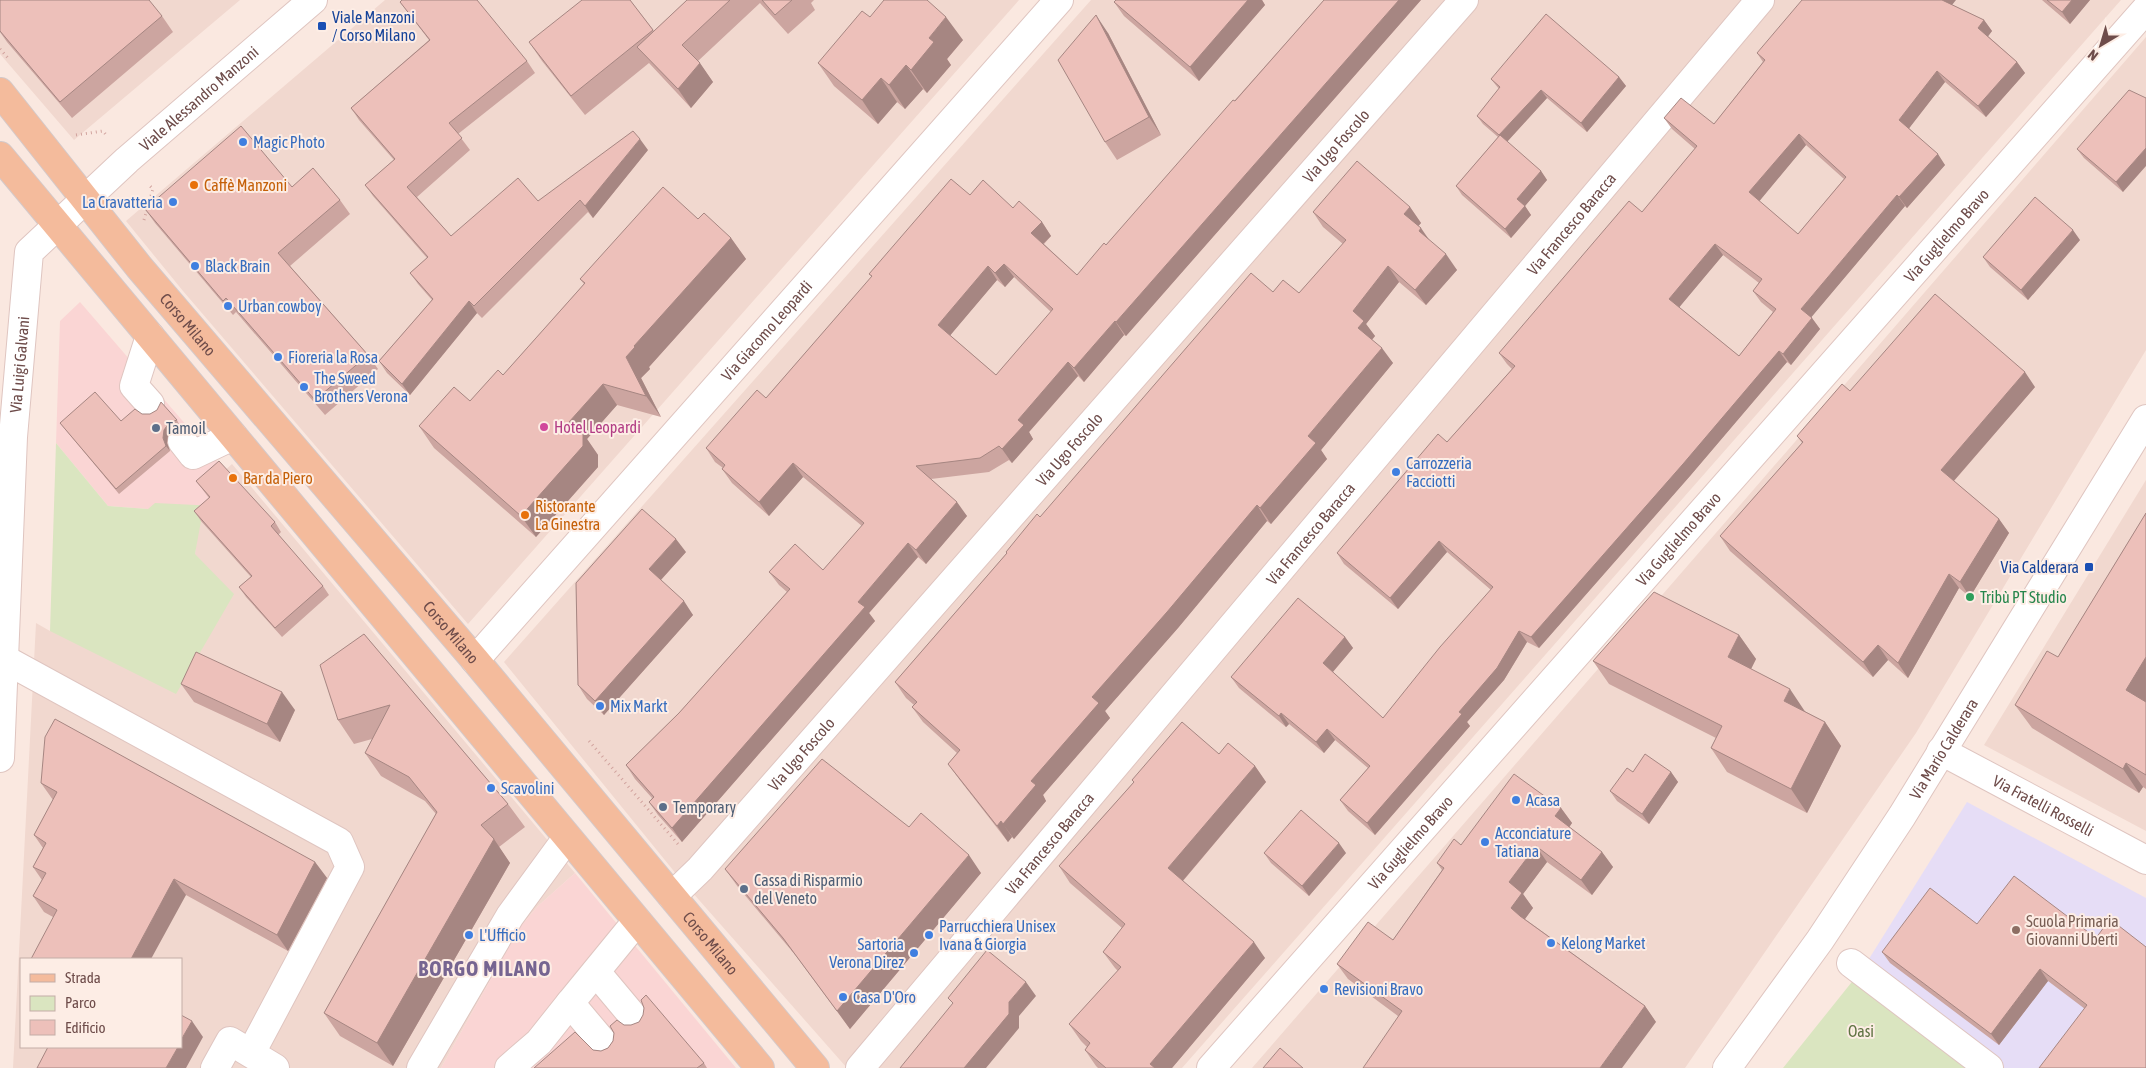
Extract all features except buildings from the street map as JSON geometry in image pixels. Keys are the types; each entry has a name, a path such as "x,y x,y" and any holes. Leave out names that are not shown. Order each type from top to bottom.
{"main road":[{"name":"Corso Milano","path":"0,92 146,274 475,660 815,1068"},
{"path":"0,156 760,1068"}],"street":[{"name":"Viale Alessandro Manzoni","path":"86,198 127,160 313,0"},
{"name":"Via Giacomo Leopardi","path":"475,660 1059,0"},
{"name":"Via Ugo Foscolo","path":"672,896 700,869 1464,0"},
{"name":"Via Francesco Baracca","path":"860,1068 1760,0"},
{"name":"Via Guglielmo Bravo","path":"1211,1068 2146,9"},
{"path":"56,224 86,198"},
{"name":"Via Luigi Galvani","path":"0,758 13,437 29,252 56,224"},
{"path":"150,336 134,386 150,404"},
{"name":"Via Mario Calderara","path":"1727,1068 1820,940 1902,816 2146,418"},
{"path":"182,442 193,455 233,436"},
{"path":"4,659 339,842 350,867 251,1053"},
{"name":"Via Fratelli Rosselli","path":"1941,751 2146,860"},
{"path":"421,1068 510,916 567,838"},
{"path":"509,1068 539,1042 637,921"},
{"path":"1851,963 1989,1068"},
{"path":"596,972 632,1015"},
{"path":"570,1003 602,1041"},
{"path":"215,1068 230,1041 275,1068"}],"path":[{"path":"74,136 103,131"},
{"path":"584,734 684,850"}],"shaded area":[{"path":"0,0 240,0 74,140 0,54"},
{"path":"385,0 1019,0 468,624 183,291 126,221"},
{"path":"1091,0 2121,0 1182,1068 847,1068 677,875 504,662"},
{"path":"2146,37 2146,350 1916,733 1685,1068 1252,1068"},
{"path":"80,302 225,470 217,506 148,509 108,506 56,443 60,321"},
{"path":"232,464 575,873 538,906 520,927 441,1068 13,1068 36,623 50,631 195,554 203,490"},
{"path":"2146,480 2146,831 1984,745"},
{"name":"Scuola Primaria Giovanni Uberti","path":"1967,802 2146,898 2146,1068 2004,1068 1867,962"},
{"path":"575,873 736,1068 441,1068 520,927 538,906"}],"green space":[{"path":"56,443 108,506 148,509 155,503 217,506 201,521 195,554 234,594 176,694 50,631"},
{"name":"Oasi","path":"1855,978 1973,1068 1783,1068"}],"place":[{"name":"Viale Manzoni / Corso Milano","path":"322,26"},
{"name":"Magic Photo","path":"243,142"},
{"name":"Caffè Manzoni","path":"194,185"},
{"name":"La Cravatteria","path":"173,202"},
{"name":"Black Brain","path":"195,266"},
{"name":"Urban cowboy","path":"228,306"},
{"name":"Fioreria la Rosa","path":"278,357"},
{"name":"The Sweed Brothers Verona","path":"304,387"},
{"name":"Hotel Leopardi","path":"544,427"},
{"name":"Tamoil","path":"156,428"},
{"name":"Carrozzeria Facciotti","path":"1396,472"},
{"name":"Bar da Piero","path":"233,478"},
{"name":"Ristorante La Ginestra","path":"525,515"},
{"name":"Via Calderara","path":"2089,567"},
{"name":"Tribù PT Studio","path":"1970,597"},
{"name":"Mix Markt","path":"600,706"},
{"name":"Scavolini","path":"491,788"},
{"name":"Acasa","path":"1516,800"},
{"name":"Temporary","path":"663,807"},
{"name":"Acconciature Tatiana","path":"1485,842"},
{"name":"Cassa di Risparmio del Veneto","path":"744,889"},
{"name":"Scuola Primaria Giovanni Uberti","path":"2016,930"},
{"name":"L'Ufficio","path":"469,935"},
{"name":"Parrucchiera Unisex Ivana & Giorgia","path":"929,935"},
{"name":"Kelong Market","path":"1551,943"},
{"name":"Sartoria Verona Direz","path":"914,953"},
{"name":"Revisioni Bravo","path":"1324,989"},
{"name":"Casa D'Oro","path":"843,997"}],"district":[{"name":"BORGO MILANO","path":"485,968"}]}
